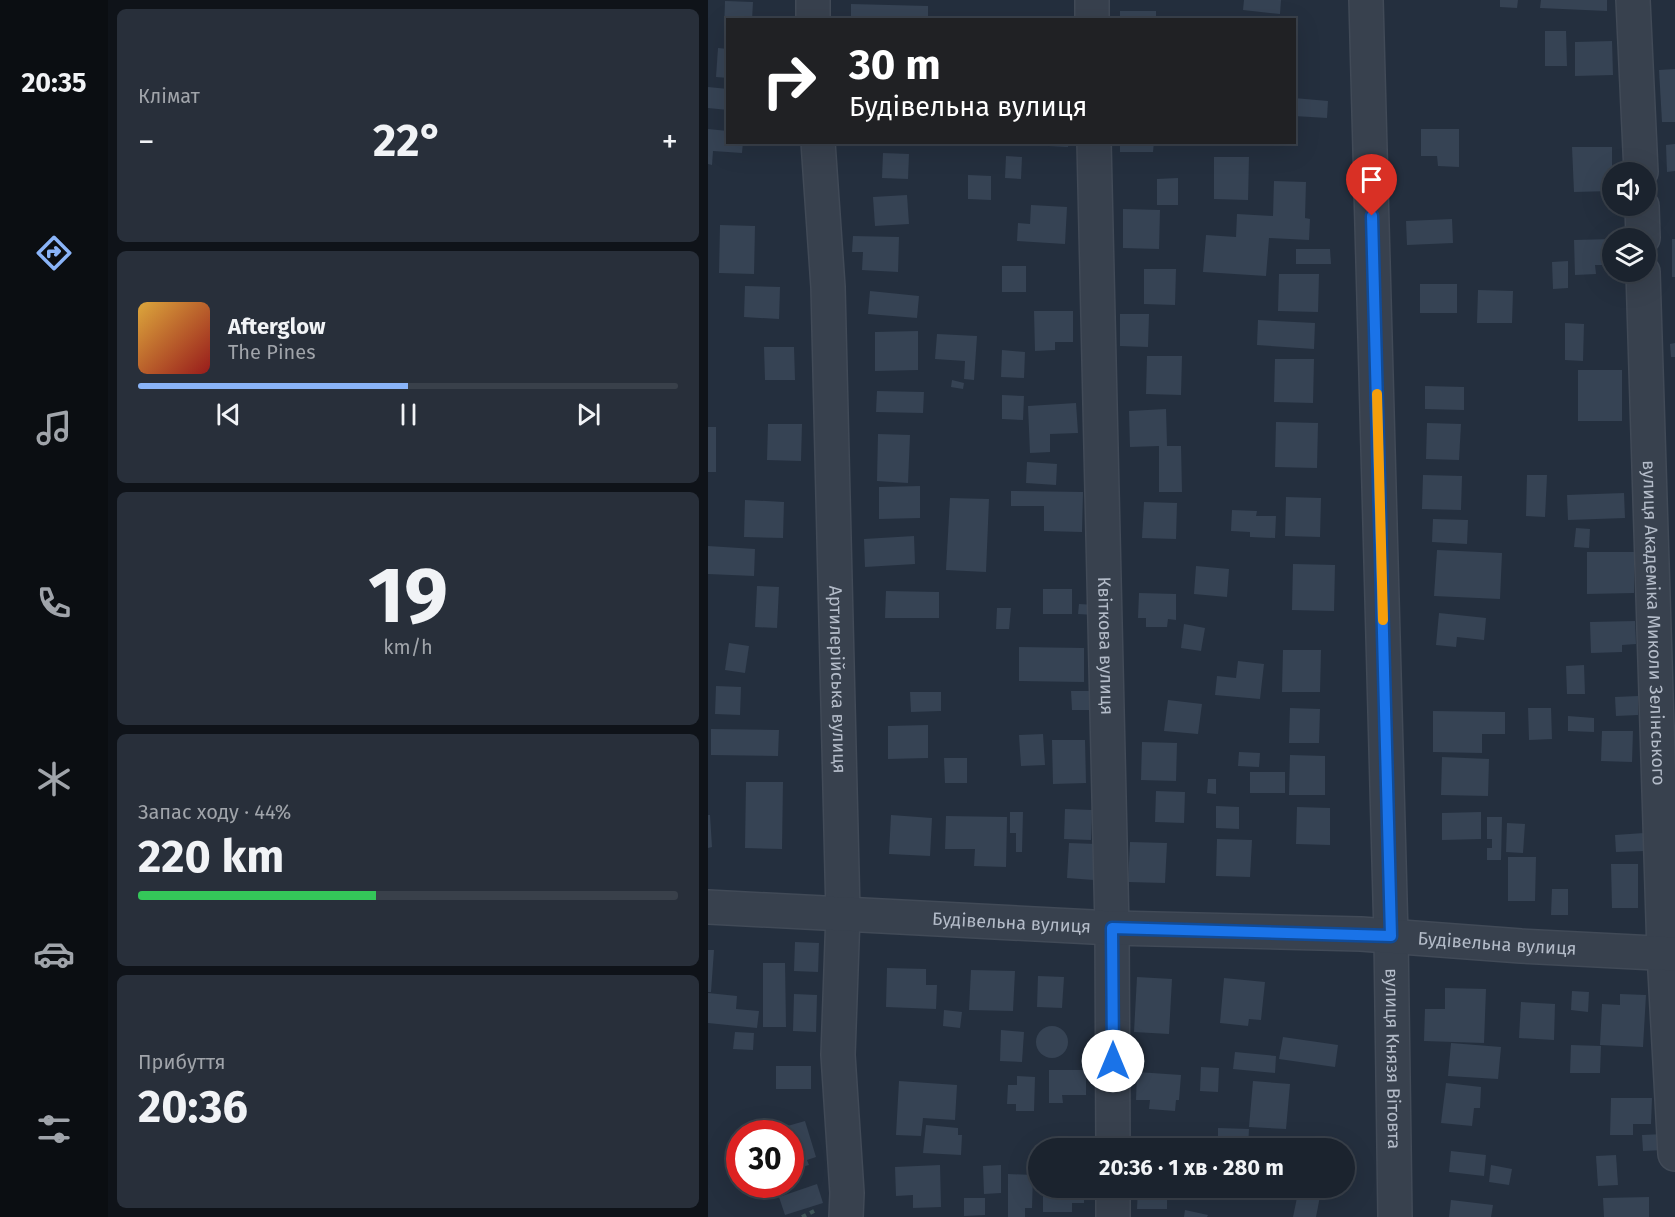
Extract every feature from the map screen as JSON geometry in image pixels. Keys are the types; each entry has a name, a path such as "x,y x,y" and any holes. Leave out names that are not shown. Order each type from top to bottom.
{"street":[{"path":"813,0 813,18"},
{"path":"1092,0 1092,18"},
{"name":"вулиця Князя Вітовта","path":"1366,0 1391,936 1395,1217"},
{"path":"1633,0 1641,162"},
{"name":"Артилерійська вулиця","path":"818,144 828,287 843,914 838,1055 848,1193 846,1217"},
{"name":"Квіткова вулиця","path":"1094,144 1112,928 1113,1138"},
{"name":"вулиця Академіка Миколи Зелінського","path":"1643,282 1670,954 1675,1154"},
{"name":"Будівельна вулиця","path":"708,907 1112,928 1391,936 1670,954"},
{"path":"1113,1198 1113,1217"}],"building":[{"path":"1244,0 1281,0 1280,14 1243,10"},
{"path":"1500,0 1518,0 1517,8 1500,7"},
{"path":"1541,0 1607,0 1607,11 1540,8"},
{"path":"725,1 753,2 752,18 726,18 726,32 724,31"},
{"path":"851,4 928,6 928,18 851,18"},
{"path":"1120,11 1156,11 1156,18 1120,18"},
{"path":"1545,31 1566,31 1567,66 1545,66"},
{"path":"1612,41 1613,75 1575,76 1575,42"},
{"path":"718,48 726,49 726,78 716,77"},
{"path":"1675,69 1675,122 1662,122 1659,70"},
{"path":"708,87 726,89 726,110 708,108"},
{"path":"1296,98 1328,101 1327,118 1296,116"},
{"path":"708,129 726,131 726,144 743,144 742,153 713,151 712,165 708,164"},
{"path":"1421,129 1459,129 1459,167 1438,166 1437,156 1421,156"},
{"path":"1068,144 1068,147 1029,145"},
{"path":"1120,144 1154,144 1153,152 1120,152"},
{"path":"1675,144 1675,171 1667,172 1666,145"},
{"path":"1572,147 1612,147 1612,162 1602,162 1602,191 1574,192"},
{"path":"883,153 909,154 908,179 882,178"},
{"path":"1006,156 1022,157 1021,179 1005,178"},
{"path":"1214,157 1249,157 1248,200 1214,199"},
{"path":"968,175 991,176 991,200 968,199"},
{"path":"1178,178 1178,205 1157,205 1157,179"},
{"path":"1274,181 1306,182 1305,218 1310,219 1309,240 1269,238 1266,276 1203,272 1206,235 1236,237 1237,214 1273,216"},
{"path":"907,195 909,224 875,226 873,197"},
{"path":"1031,205 1067,207 1065,244 1017,241 1018,223 1030,224"},
{"path":"1123,209 1160,210 1159,249 1123,248"},
{"path":"1452,219 1453,243 1407,245 1406,221"},
{"path":"720,225 755,226 754,274 719,273"},
{"path":"853,236 899,237 898,272 862,270 863,252 852,252"},
{"path":"1602,239 1602,265 1595,265 1596,274 1575,275 1574,240"},
{"path":"1672,239 1675,239 1675,277 1672,277"},
{"path":"1296,249 1330,249 1331,264 1296,264"},
{"path":"1568,261 1568,288 1553,289 1552,262"},
{"path":"1002,266 1026,266 1026,292 1002,292"},
{"path":"1144,269 1176,269 1175,305 1144,304"},
{"path":"1279,274 1319,274 1318,312 1278,311"},
{"path":"1420,284 1457,284 1457,313 1420,313"},
{"path":"745,286 780,287 779,319 744,317"},
{"path":"1478,290 1513,291 1512,323 1477,323"},
{"path":"870,291 919,296 917,318 868,314"},
{"path":"1034,311 1073,311 1073,342 1055,342 1055,350 1035,351"},
{"path":"1120,314 1149,314 1148,347 1120,346"},
{"path":"1258,320 1315,323 1314,349 1257,345"},
{"path":"1565,323 1584,324 1583,361 1565,360"},
{"path":"918,331 918,370 875,371 875,332"},
{"path":"937,334 977,336 974,380 964,379 965,361 935,359"},
{"path":"1675,343 1675,357 1671,357 1670,344"},
{"path":"764,347 794,347 795,380 765,380"},
{"path":"1002,350 1025,352 1024,378 1001,377"},
{"path":"1147,356 1182,356 1181,395 1146,394"},
{"path":"1275,359 1314,359 1313,403 1274,402"},
{"path":"1578,370 1622,370 1622,421 1578,421"},
{"path":"952,380 964,383 963,389 951,387"},
{"path":"1425,386 1464,387 1464,410 1425,409"},
{"path":"877,391 924,392 923,413 876,412"},
{"path":"1002,395 1024,396 1023,420 1002,419"},
{"path":"1076,403 1078,433 1050,434 1050,452 1030,453 1028,406"},
{"path":"1166,409 1167,446 1181,446 1182,492 1159,492 1159,446 1130,447 1129,411"},
{"path":"1276,422 1318,423 1317,468 1275,467"},
{"path":"1427,423 1461,424 1459,460 1426,459"},
{"path":"768,424 802,424 801,461 767,460"},
{"path":"708,427 716,427 716,472 708,472"},
{"path":"878,434 910,435 908,483 877,481"},
{"path":"1027,462 1057,464 1056,485 1026,483"},
{"path":"1423,475 1462,476 1461,510 1422,509"},
{"path":"1527,475 1547,475 1545,517 1526,516"},
{"path":"920,486 920,518 879,519 879,487"},
{"path":"1011,491 1083,492 1082,532 1044,531 1044,506 1011,506"},
{"path":"1624,493 1625,518 1568,520 1567,495"},
{"path":"1286,497 1321,498 1320,537 1285,536"},
{"path":"950,498 989,499 986,572 946,570"},
{"path":"745,500 784,502 783,538 744,537"},
{"path":"1144,502 1177,503 1176,539 1142,538"},
{"path":"1232,510 1257,511 1256,516 1276,516 1275,538 1250,537 1250,532 1231,531"},
{"path":"1433,519 1468,520 1467,544 1432,542"},
{"path":"1576,528 1590,529 1589,548 1574,547"},
{"path":"914,536 915,564 865,567 864,539"},
{"path":"708,546 755,549 754,576 708,574"},
{"path":"1437,550 1502,553 1500,599 1434,596"},
{"path":"1587,552 1634,552 1634,593 1587,594"},
{"path":"1293,564 1335,565 1334,611 1292,610"},
{"path":"1196,566 1229,569 1227,597 1194,594"},
{"path":"757,586 779,587 777,628 755,627"},
{"path":"1043,589 1072,589 1072,614 1043,614"},
{"path":"886,591 939,592 939,618 885,618"},
{"path":"1139,593 1176,594 1176,620 1168,619 1167,627 1146,627 1146,618 1138,618"},
{"path":"1079,604 1096,605 1095,615 1078,614"},
{"path":"997,608 1011,608 1009,629 996,629"},
{"path":"1439,613 1486,618 1484,640 1457,637 1456,647 1436,645"},
{"path":"1635,621 1636,644 1622,645 1622,652 1591,653 1590,622"},
{"path":"1184,624 1205,628 1201,651 1181,648"},
{"path":"729,643 749,646 745,673 725,670"},
{"path":"1019,647 1084,648 1084,682 1019,681"},
{"path":"1283,650 1321,650 1320,692 1282,692"},
{"path":"1238,661 1264,664 1260,699 1215,695 1217,676 1236,678"},
{"path":"1584,665 1585,694 1567,694 1566,666"},
{"path":"716,686 741,687 740,715 715,714"},
{"path":"1071,691 1097,691 1098,710 1072,710"},
{"path":"910,692 941,692 941,711 911,712"},
{"path":"1638,696 1638,715 1616,716 1615,697"},
{"path":"1168,700 1202,704 1198,734 1164,731"},
{"path":"1290,708 1320,709 1319,743 1289,743"},
{"path":"1528,708 1551,708 1552,739 1529,740"},
{"path":"1433,711 1505,712 1505,734 1482,734 1482,753 1433,752"},
{"path":"1568,716 1594,718 1594,732 1568,731"},
{"path":"928,725 928,758 888,759 888,726"},
{"path":"711,729 779,730 778,756 711,755"},
{"path":"1602,731 1633,731 1632,762 1601,761"},
{"path":"1043,734 1045,765 1021,766 1019,735"},
{"path":"1052,740 1085,740 1086,783 1053,784"},
{"path":"1142,742 1177,743 1176,781 1141,780"},
{"path":"1239,752 1260,753 1259,767 1238,766"},
{"path":"1290,755 1325,756 1325,795 1289,795"},
{"path":"1442,757 1489,759 1488,796 1441,795"},
{"path":"944,758 967,758 967,783 945,783"},
{"path":"1250,772 1285,772 1285,793 1250,793"},
{"path":"1208,779 1216,779 1216,794 1207,793"},
{"path":"746,782 783,782 782,849 745,848"},
{"path":"1156,791 1185,792 1184,823 1155,822"},
{"path":"1216,806 1239,807 1239,829 1216,828"},
{"path":"1297,807 1330,808 1330,845 1296,844"},
{"path":"1065,809 1092,810 1091,840 1064,839"},
{"path":"1010,812 1023,812 1022,852 1016,852 1016,833 1010,833"},
{"path":"1481,812 1481,839 1442,840 1442,813"},
{"path":"708,815 710,815 712,847 708,848"},
{"path":"891,815 932,818 930,856 889,854"},
{"path":"946,816 1007,817 1006,867 974,866 975,849 945,849"},
{"path":"1487,817 1502,817 1501,860 1487,860 1487,848 1492,848 1492,839 1487,839"},
{"path":"1507,823 1525,824 1523,853 1506,852"},
{"path":"1644,833 1645,851 1616,852 1615,835"},
{"path":"1217,839 1252,840 1250,877 1216,876"},
{"path":"1130,842 1167,843 1165,883 1128,882"},
{"path":"1069,843 1096,844 1094,880 1067,878"},
{"path":"1508,857 1536,857 1535,901 1508,901"},
{"path":"1611,864 1638,864 1638,908 1612,908"},
{"path":"1552,889 1568,889 1568,915 1551,915"},
{"path":"795,942 819,943 818,972 794,971"},
{"path":"708,950 714,950 711,992 708,992"},
{"path":"763,963 785,963 786,1027 763,1027"},
{"path":"887,968 926,969 926,985 937,985 936,1009 886,1007"},
{"path":"971,970 1015,971 1013,1011 969,1010"},
{"path":"1038,976 1064,977 1062,1008 1037,1007"},
{"path":"1137,977 1172,979 1169,1034 1134,1032"},
{"path":"1224,978 1265,982 1261,1020 1249,1019 1248,1026 1220,1023"},
{"path":"1445,988 1486,989 1484,1043 1424,1041 1425,1009 1445,1009"},
{"path":"1572,991 1589,992 1588,1012 1571,1010"},
{"path":"708,993 737,996 736,1009 759,1011 757,1028 708,1023"},
{"path":"794,994 817,995 816,1032 793,1031"},
{"path":"1620,994 1646,995 1643,1047 1600,1045 1602,1004 1620,1005"},
{"path":"1521,1002 1555,1004 1554,1040 1519,1038"},
{"path":"944,1010 962,1012 960,1028 943,1026"},
{"path":"1052,1026 1063,1031 1068,1042 1063,1053 1052,1058 1041,1053 1036,1042 1041,1031"},
{"path":"1001,1030 1024,1032 1022,1062 1000,1061"},
{"path":"735,1032 754,1033 753,1050 733,1049"},
{"path":"1283,1037 1338,1045 1335,1067 1279,1059"},
{"path":"1451,1043 1501,1047 1498,1079 1448,1076"},
{"path":"1571,1045 1601,1046 1600,1073 1570,1073"},
{"path":"1235,1052 1276,1056 1275,1073 1233,1069"},
{"path":"776,1066 811,1066 811,1089 776,1089"},
{"path":"1201,1067 1219,1068 1218,1092 1200,1091"},
{"path":"1049,1070 1086,1070 1086,1095 1062,1095 1063,1103 1049,1103"},
{"path":"1137,1072 1181,1075 1179,1100 1176,1100 1175,1111 1149,1109 1150,1100 1136,1100"},
{"path":"1017,1076 1035,1077 1034,1111 1016,1111 1016,1104 1007,1104 1008,1085 1017,1085"},
{"path":"899,1081 957,1085 955,1120 923,1118 921,1136 896,1135"},
{"path":"1253,1081 1290,1084 1286,1129 1249,1127"},
{"path":"1446,1083 1481,1087 1480,1108 1474,1108 1472,1126 1441,1123"},
{"path":"1611,1098 1652,1098 1651,1124 1633,1124 1633,1135 1610,1135"},
{"path":"804,1121 816,1157 807,1160 809,1165 804,1166"},
{"path":"926,1125 958,1128 958,1135 962,1135 961,1155 923,1153"},
{"path":"1218,1128 1249,1129 1249,1138 1218,1138"},
{"path":"1664,1134 1664,1150 1643,1151 1642,1135"},
{"path":"1451,1151 1486,1155 1484,1176 1449,1172"},
{"path":"1616,1155 1618,1185 1598,1186 1596,1156"},
{"path":"940,1165 941,1207 913,1208 913,1195 896,1196 895,1167"},
{"path":"1001,1165 1001,1193 984,1194 983,1166"},
{"path":"1491,1165 1512,1169 1509,1185 1489,1182"},
{"path":"1008,1174 1028,1175 1028,1198 1032,1198 1032,1208 1025,1208 1025,1217 1008,1217"},
{"path":"817,1184 823,1203 785,1215 779,1198 804,1198 804,1188"},
{"path":"1649,1197 1649,1217 1604,1217 1603,1198"},
{"path":"964,1198 985,1198 985,1215 964,1216"},
{"path":"1043,1198 1084,1198 1084,1203 1072,1203 1072,1212 1043,1212"},
{"path":"1138,1198 1176,1198 1176,1200 1167,1200 1167,1209 1137,1209"},
{"path":"1297,1198 1320,1198 1316,1217 1293,1217"},
{"path":"1451,1200 1493,1205 1491,1217 1449,1217"},
{"path":"1185,1210 1208,1215 1207,1217 1184,1217"}],"slow traffic":[{"path":"1377,394 1383,620"}],"route":[{"path":"1113,1061 1112,928 1391,936 1372,216"}]}
